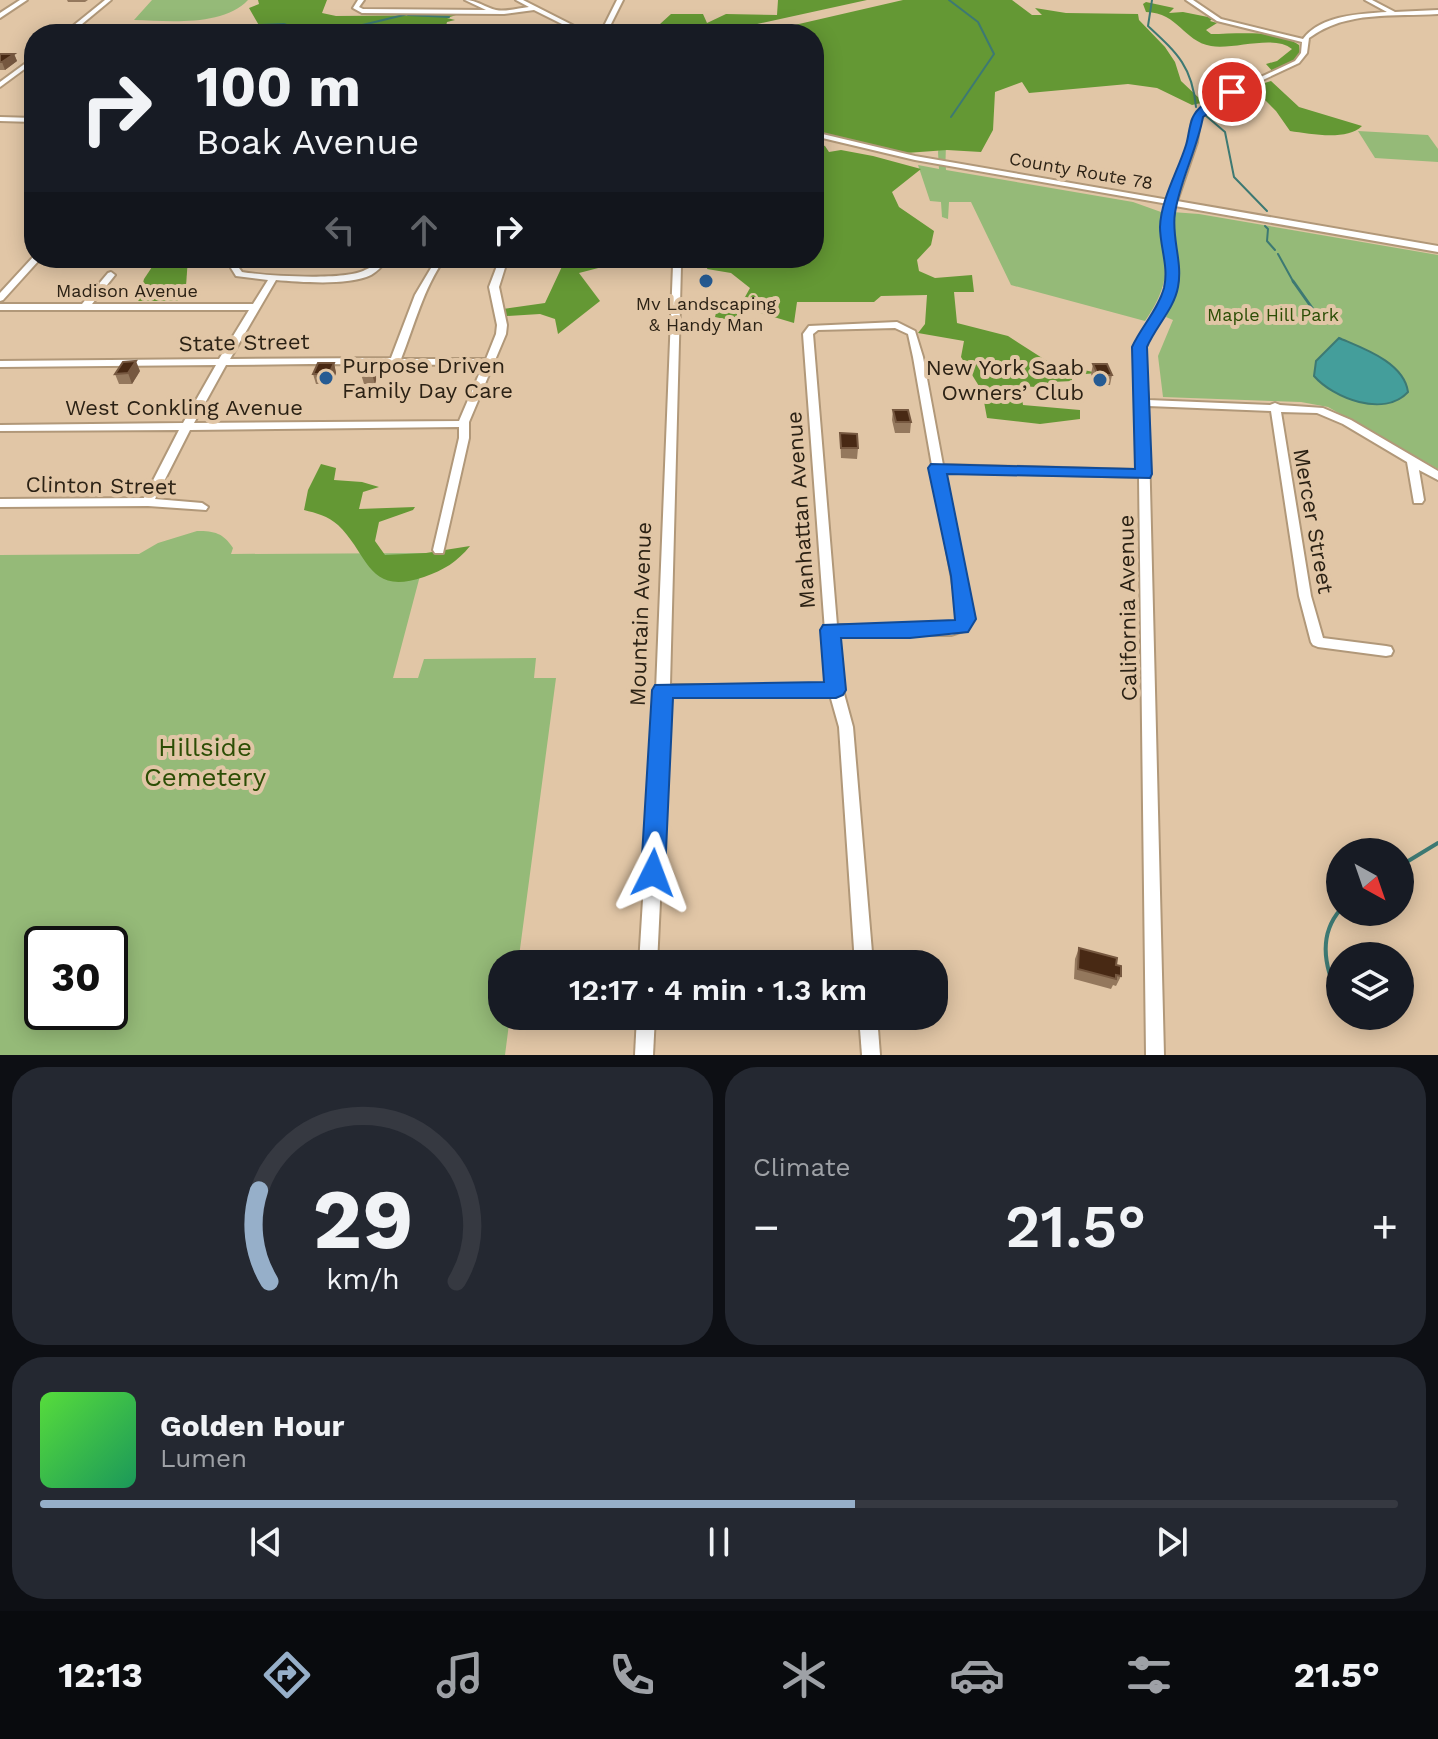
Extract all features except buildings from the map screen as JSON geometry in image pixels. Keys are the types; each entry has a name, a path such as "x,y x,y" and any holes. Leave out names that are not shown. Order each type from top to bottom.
{"street":[{"path":"0,16 24,0"},
{"path":"78,24 108,0"},
{"path":"361,0 357,10 495,12 535,8"},
{"path":"468,0 495,12"},
{"path":"519,0 567,24"},
{"path":"608,24 620,0"},
{"path":"1189,0 1219,20 1305,41"},
{"path":"1368,0 1397,15"},
{"name":"California Avenue","path":"1155,1055 1143,403 1139,358 1141,341 1164,306 1172,282 1167,227 1171,203 1201,112 1232,92 1293,65 1303,56 1305,41 1313,31 1333,21 1438,12"},
{"path":"2,82 24,66"},
{"path":"0,119 24,120"},
{"name":"County Route 78","path":"824,136 915,158 1438,249"},
{"path":"0,298 28,268"},
{"path":"235,268 239,274 274,277 361,275 375,268"},
{"path":"394,362 409,329 421,289 435,268"},
{"path":"439,550 464,438 464,424 501,334 494,287 501,268"},
{"name":"Mountain Avenue","path":"649,950 663,690 677,268"},
{"path":"85,307 111,275"},
{"path":"148,502 184,428 274,277"},
{"name":"Madison Avenue","path":"0,307 254,307"},
{"name":"Manhattan Avenue","path":"863,950 846,727 836,690 830,630 809,358 808,334 812,328 897,325 909,329 918,357 937,468"},
{"name":"State Street","path":"0,364 488,362"},
{"path":"1143,403 1308,407 1333,415 1438,476"},
{"name":"Mercer Street","path":"1275,406 1305,596 1318,642 1386,651"},
{"name":"West Conkling Avenue","path":"0,428 464,424"},
{"path":"1412,460 1418,500"},
{"path":"830,630 910,631 961,627 966,619 960,576 937,468 1144,474"},
{"name":"Clinton Street","path":"0,503 148,502 202,507"},
{"path":"663,690 836,690"},
{"path":"644,1055 645,1030"},
{"path":"869,1030 871,1055"}],"green space":[{"path":"152,0 248,0 237,9 210,18 134,20"},
{"path":"258,0 327,0 322,13 336,16 456,15 447,18 455,20 446,24 258,24 249,8 259,4"},
{"path":"778,0 867,0 758,24 660,24 671,14 703,14 707,23 726,14 777,15"},
{"path":"903,0 1012,0 1032,15 1042,15 1035,8 1066,13 1138,14 1139,20 1175,62 1181,81 1201,103 1192,105 1157,88 1128,84 1029,93 1022,82 995,92 993,130 981,152 947,150 906,153 824,133 824,24 799,24"},
{"name":"Maple Hill Park","path":"943,0 1007,0 956,103 946,147 946,170 1133,202 1161,212 1166,268 1160,293 1145,321 1011,285 971,202 949,202 948,219 942,217 941,202 930,201 918,165 939,169 938,152 951,96"},
{"path":"1143,4 1174,8 1169,13 1183,12 1213,18 1210,21 1217,23 1206,30 1211,34 1280,37 1299,45 1300,53 1291,63 1273,72 1266,64 1277,61 1292,49 1275,43 1211,46 1194,39 1166,17 1146,12"},
{"path":"1271,81 1299,107 1362,126 1338,135 1290,131 1276,111 1252,87"},
{"path":"1358,131 1428,135 1438,149 1438,162 1375,158"},
{"path":"824,146 829,152 841,150 873,156 921,169 892,192 899,207 934,231 931,245 917,260 919,271 935,278 972,275 974,292 954,292 957,323 1008,336 1050,363 1098,373 1072,375 1072,381 1052,382 1051,388 1020,386 1023,405 1080,410 1080,419 1040,424 987,418 982,391 961,357 964,341 918,333 925,324 927,295 881,296 874,302 797,302 794,323 750,310 729,320 715,317 717,309 740,306 750,288 731,273 707,269 824,268"},
{"name":"Maple Hill Park","path":"1172,212 1438,255 1438,469 1328,407 1301,402 1163,397 1158,356 1173,320 1166,317 1178,286"},
{"path":"151,268 187,268 186,286 177,301 138,301 144,279"},
{"path":"561,268 598,268 579,273 600,301 558,334 555,319 540,314 507,316 503,309 545,303"},
{"path":"321,464 336,468 334,480 379,487 363,492 359,509 415,507 379,522 375,541 385,555 470,546 450,565 424,577 391,581 380,577 338,525 326,517 304,510 308,490"},
{"name":"Hillside Cemetery","path":"197,531 214,532 226,539 233,548 231,554 426,553 393,678 418,678 424,659 536,658 534,678 556,678 520,950 488,950 488,1030 508,1030 505,1055 0,1055 0,555 139,554 158,543"}],"water":[{"path":"1339,338 1390,364 1405,381 1408,392 1398,400 1373,404 1346,398 1323,384 1314,376 1316,361"}],"waterway":[{"path":"949,0 978,22 994,54 951,117"},
{"path":"1152,0 1148,26 1187,70 1196,107"},
{"path":"367,24 412,13"},
{"path":"408,15 449,17"},
{"path":"1205,115 1225,132 1234,177 1267,211"},
{"path":"1265,226 1268,229 1267,241 1275,250"},
{"path":"1278,254 1294,283"},
{"path":"1293,281 1317,315"},
{"path":"1414,858 1438,843"},
{"path":"1326,942 1330,926"}],"place":[{"name":"Mv Landscaping & Handy Man","path":"706,281"},
{"name":"Purpose Driven Family Day Care","path":"326,378"},
{"name":"New York Saab Owners’ Club","path":"1100,380"}],"route":[{"path":"653,873 663,690 836,690 830,630 910,631 961,627 966,619 960,576 937,468 1144,474 1140,347 1164,306 1173,278 1167,227 1169,209 1193,142 1198,116 1210,104 1232,92"}]}
